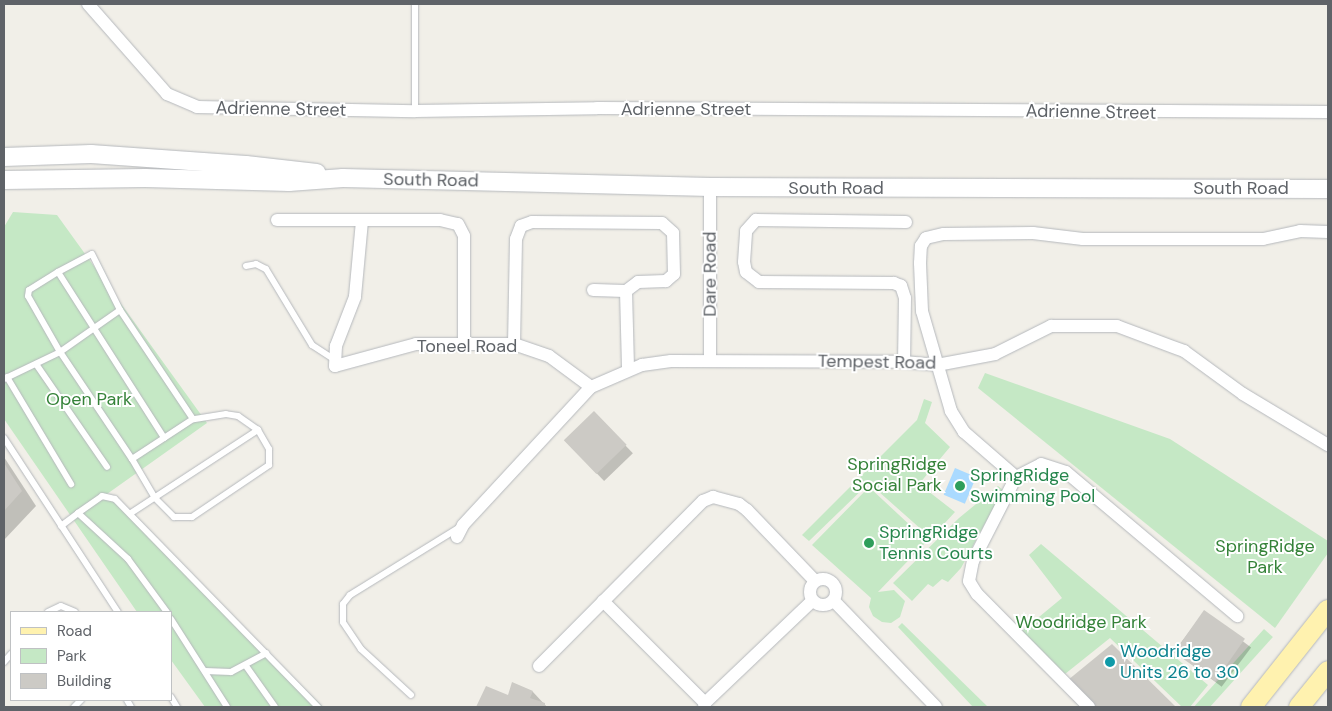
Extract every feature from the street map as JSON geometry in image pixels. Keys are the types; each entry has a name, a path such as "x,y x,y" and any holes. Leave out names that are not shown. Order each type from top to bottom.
{"main road":[{"path":"1251,707 1328,610"},
{"path":"1298,707 1328,671"}],"street":[{"name":"Adrienne Street","path":"88,4 167,94 182,103 197,107 415,111 597,108 1328,112"},
{"name":"South Road","path":"4,157 92,154 274,167 343,178"},
{"name":"South Road","path":"4,180 145,178 289,182 343,178 710,187 1328,189"},
{"name":"Dare Road","path":"710,187 710,360"},
{"path":"276,220 440,220 461,226 464,236 464,344"},
{"path":"904,362 906,298 901,286 894,283 759,282 746,272 744,254 746,232 756,220 906,222"},
{"path":"335,363 336,346 355,297 362,221"},
{"path":"514,344 516,239 518,229 526,223 649,221 668,227 674,233 674,274 666,281 638,282 626,291 593,290"},
{"path":"1016,477 957,423 922,311 922,246 931,235 1033,233 1082,239 1227,239 1328,232"},
{"path":"626,291 628,370"},
{"name":"Tempest Road","path":"460,531 591,386 628,370 671,361 904,362 938,365 996,354 1051,326 1117,326 1184,351 1243,394 1328,446"},
{"name":"Toneel Road","path":"335,363 416,344 514,344 549,356 591,386"},
{"path":"1089,707 977,594 969,581 973,560 1016,477 1041,464 1066,472 1237,616"},
{"path":"539,666 703,501 713,497 739,504 748,510 815,581"},
{"path":"815,581 828,580 833,583 836,589 834,601"},
{"path":"815,581 810,590 812,601 819,605 834,601"},
{"path":"603,601 705,705 812,601"},
{"path":"834,601 936,707"}],"lane":[{"path":"415,4 415,111"},
{"path":"132,459 193,419 226,414 238,416 258,430 269,449 268,465 192,517 174,518 154,498 132,459 60,352 28,296 29,290 92,254 120,310 193,419"},
{"path":"246,266 256,264 266,269 312,345 335,363"},
{"path":"58,272 164,438"},
{"path":"72,484 6,378 60,352 120,310"},
{"path":"36,364 107,467"},
{"path":"131,513 258,430"},
{"path":"4,438 117,611"},
{"path":"61,526 102,496 115,499 131,513 318,707"},
{"path":"78,513 128,559 166,611"},
{"path":"411,695 361,649 343,622 343,604 350,594 460,531"},
{"path":"50,611 61,606 73,611"},
{"path":"172,621 227,707"},
{"path":"205,671 220,674 246,666 266,653"},
{"path":"246,666 275,707"}],"green space":[{"name":"Open Park","path":"13,212 57,215 207,423 107,494 323,707 205,707 172,661 172,611 136,611 4,419 4,227"},
{"name":"SpringRidge Park","path":"985,373 1170,439 1328,541 1328,553 1275,628 978,388"},
{"name":"SpringRidge Social Park","path":"924,399 932,402 925,423 950,447 919,484 955,512 931,538 869,483 809,541 802,535 917,420"},
{"path":"998,486 1003,490 961,568 948,582 942,579 933,587 928,584 912,601 893,583 959,518"},
{"name":"SpringRidge Tennis Courts","path":"869,487 927,541 878,592 894,590 905,601 900,617 891,623 882,622 873,616 869,607 871,598 812,545"},
{"name":"Woodridge Park","path":"1041,544 1208,685 1190,707 1182,707 1110,638 1065,674 1022,631 1062,598 1029,555"},
{"path":"902,623 988,707 973,707 898,627"},
{"path":"1264,629 1273,637 1210,707 1194,707"}],"water":[{"name":"SpringRidge Swimming Pool","path":"955,468 976,477 965,504 944,495"}],"building":[{"path":"594,411 627,445 596,474 564,440"},
{"path":"4,463 22,491 4,511"},
{"path":"1204,610 1245,639 1215,681 1174,653"},
{"name":"Woodridge Units 26 to 30","path":"1112,644 1176,707 1095,707 1068,680"},
{"path":"512,682 533,691 530,698 545,703 545,707 476,707 486,686 508,695"}],"place":[{"name":"SpringRidge Swimming Pool","path":"960,486"},
{"name":"SpringRidge Tennis Courts","path":"869,543"},
{"name":"Woodridge Units 26 to 30","path":"1110,662"}]}
